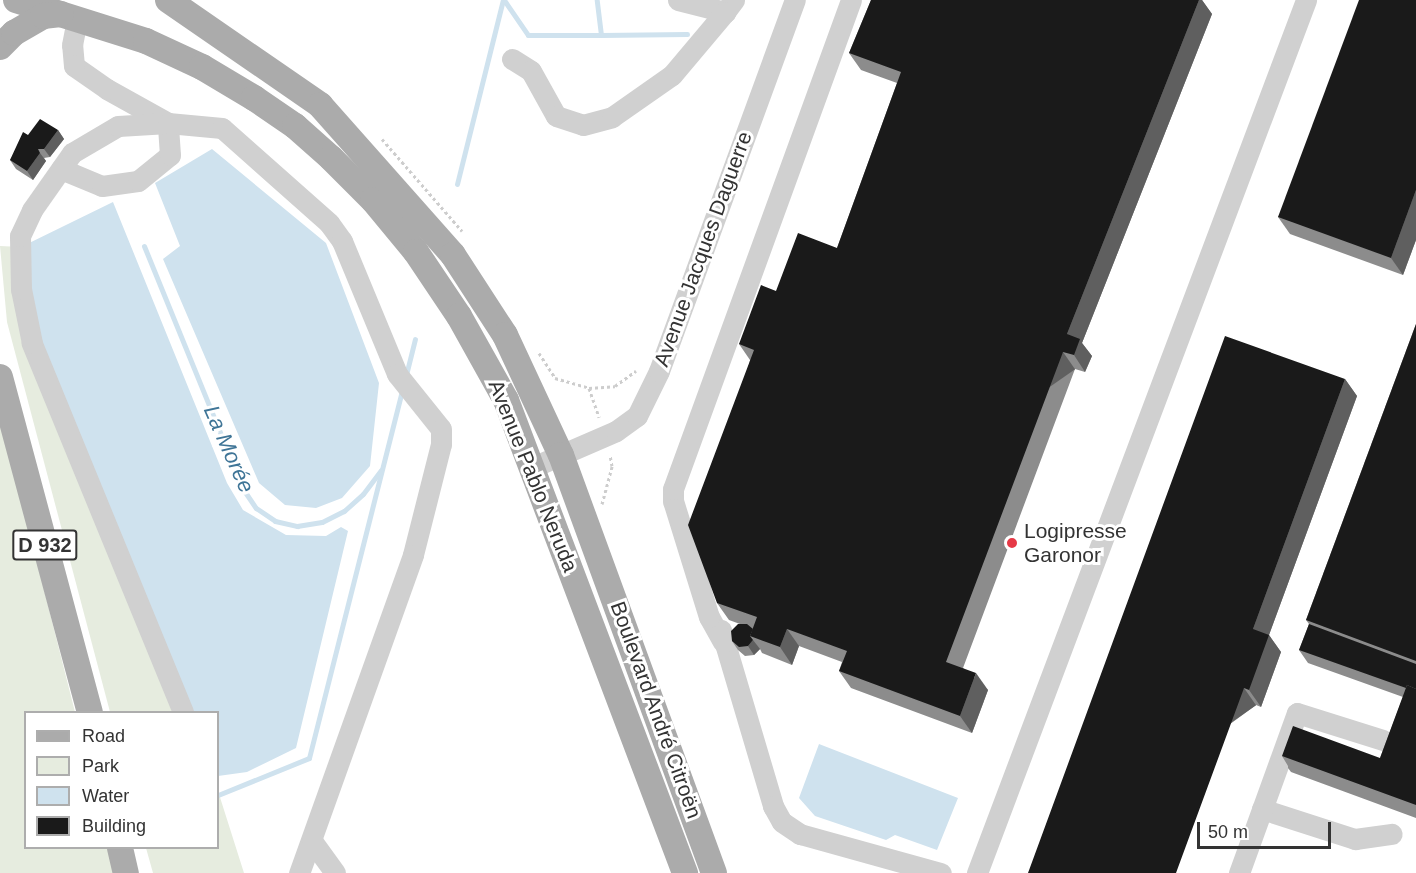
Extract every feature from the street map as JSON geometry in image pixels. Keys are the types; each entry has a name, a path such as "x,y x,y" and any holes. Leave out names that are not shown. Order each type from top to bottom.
{"main road":[{"name":"Avenue Pablo Neruda","path":"16,0 146,41 202,67 295,126 331,158 409,244 459,316 506,400 580,591"},
{"name":"Avenue Pablo Neruda","path":"168,0 320,105 453,255 505,335 561,455 596,546"},
{"path":"0,47 14,33 43,16 69,17"},
{"name":"D 932","path":"0,377 90,711"},
{"name":"Boulevard André Citroën","path":"596,546 714,873"},
{"name":"Boulevard André Citroën","path":"580,591 685,873"},
{"path":"120,849 126,873"}],"street":[{"path":"678,0 729,6"},
{"name":"Avenue Jacques Daguerre","path":"533,467 616,431 636,416 658,371 795,0"},
{"path":"852,0 683,464 673,501 709,616 723,642 773,807 782,822 800,834 873,863 941,873"},
{"path":"977,873 1306,0"},
{"path":"512,59 531,71 556,116 583,125 612,117 672,75 729,6"},
{"path":"69,17 74,66 168,123"},
{"path":"61,169 102,186 138,181 170,155 168,123"},
{"path":"183,711 32,343 21,289 20,236 32,210 72,153 118,126 168,123 222,128 329,223 342,242 404,382 441,429 441,444 413,555 312,841 298,873"},
{"path":"1239,873 1297,713 1383,740"},
{"path":"1262,809 1355,839 1392,834"},
{"path":"312,841 335,873"}],"path":[{"path":"589,388 615,386 641,366"}],"green space":[{"path":"0,246 21,247 188,711 110,711 7,322"},
{"path":"0,416 75,711 24,711 24,849 108,849 114,873 0,873"},
{"path":"219,794 244,873 153,873 146,849 219,849"}],"water":[{"path":"212,149 326,243 379,383 370,466 342,498 316,508 285,505 259,483 163,259 180,246 155,183"},
{"path":"113,202 227,483 243,510 286,535 326,536 341,527 348,531 296,748 247,772 219,776 219,711 188,711 33,334 21,247"},
{"path":"819,744 958,798 937,850 895,835 886,840 815,816 799,798"}],"building":[{"path":"871,0 1199,0 1067,334 1080,339 1074,355 1063,352 946,662 976,673 960,716 839,671 847,651 787,629 780,647 750,636 757,617 717,603 688,525 754,350 739,344 761,285 776,291 798,233 837,248 901,72 849,53"},
{"path":"1359,0 1416,0 1416,190 1391,258 1278,217"},
{"path":"40,119 58,130 44,149 38,149 40,153 27,171 10,160 23,132 28,135"},
{"path":"1416,324 1416,661 1306,620"},
{"path":"1225,336 1345,379 1253,629 1269,635 1249,690 1244,688 1176,873 1028,873"},
{"path":"738,624 747,624 753,629 750,636 753,640 748,646 739,647 732,641 731,631"},
{"path":"1309,624 1416,664 1416,689 1407,685 1406,688 1299,650"},
{"path":"1407,685 1416,689 1416,805 1282,756 1293,726 1380,758"}],"waterway":[{"name":"La Morée","path":"457,184 503,0"},
{"name":"La Morée","path":"504,0 528,35 601,35 597,0"},
{"name":"La Morée","path":"601,35 687,34"},
{"name":"La Morée","path":"144,246 243,489 256,508 275,521 297,526 322,522 344,511 363,494 381,470"},
{"name":"La Morée","path":"406,375 415,339"},
{"name":"La Morée","path":"219,795 309,758 402,390"}],"place":[{"name":"Logipresse Garonor","path":"1012,543"}]}
